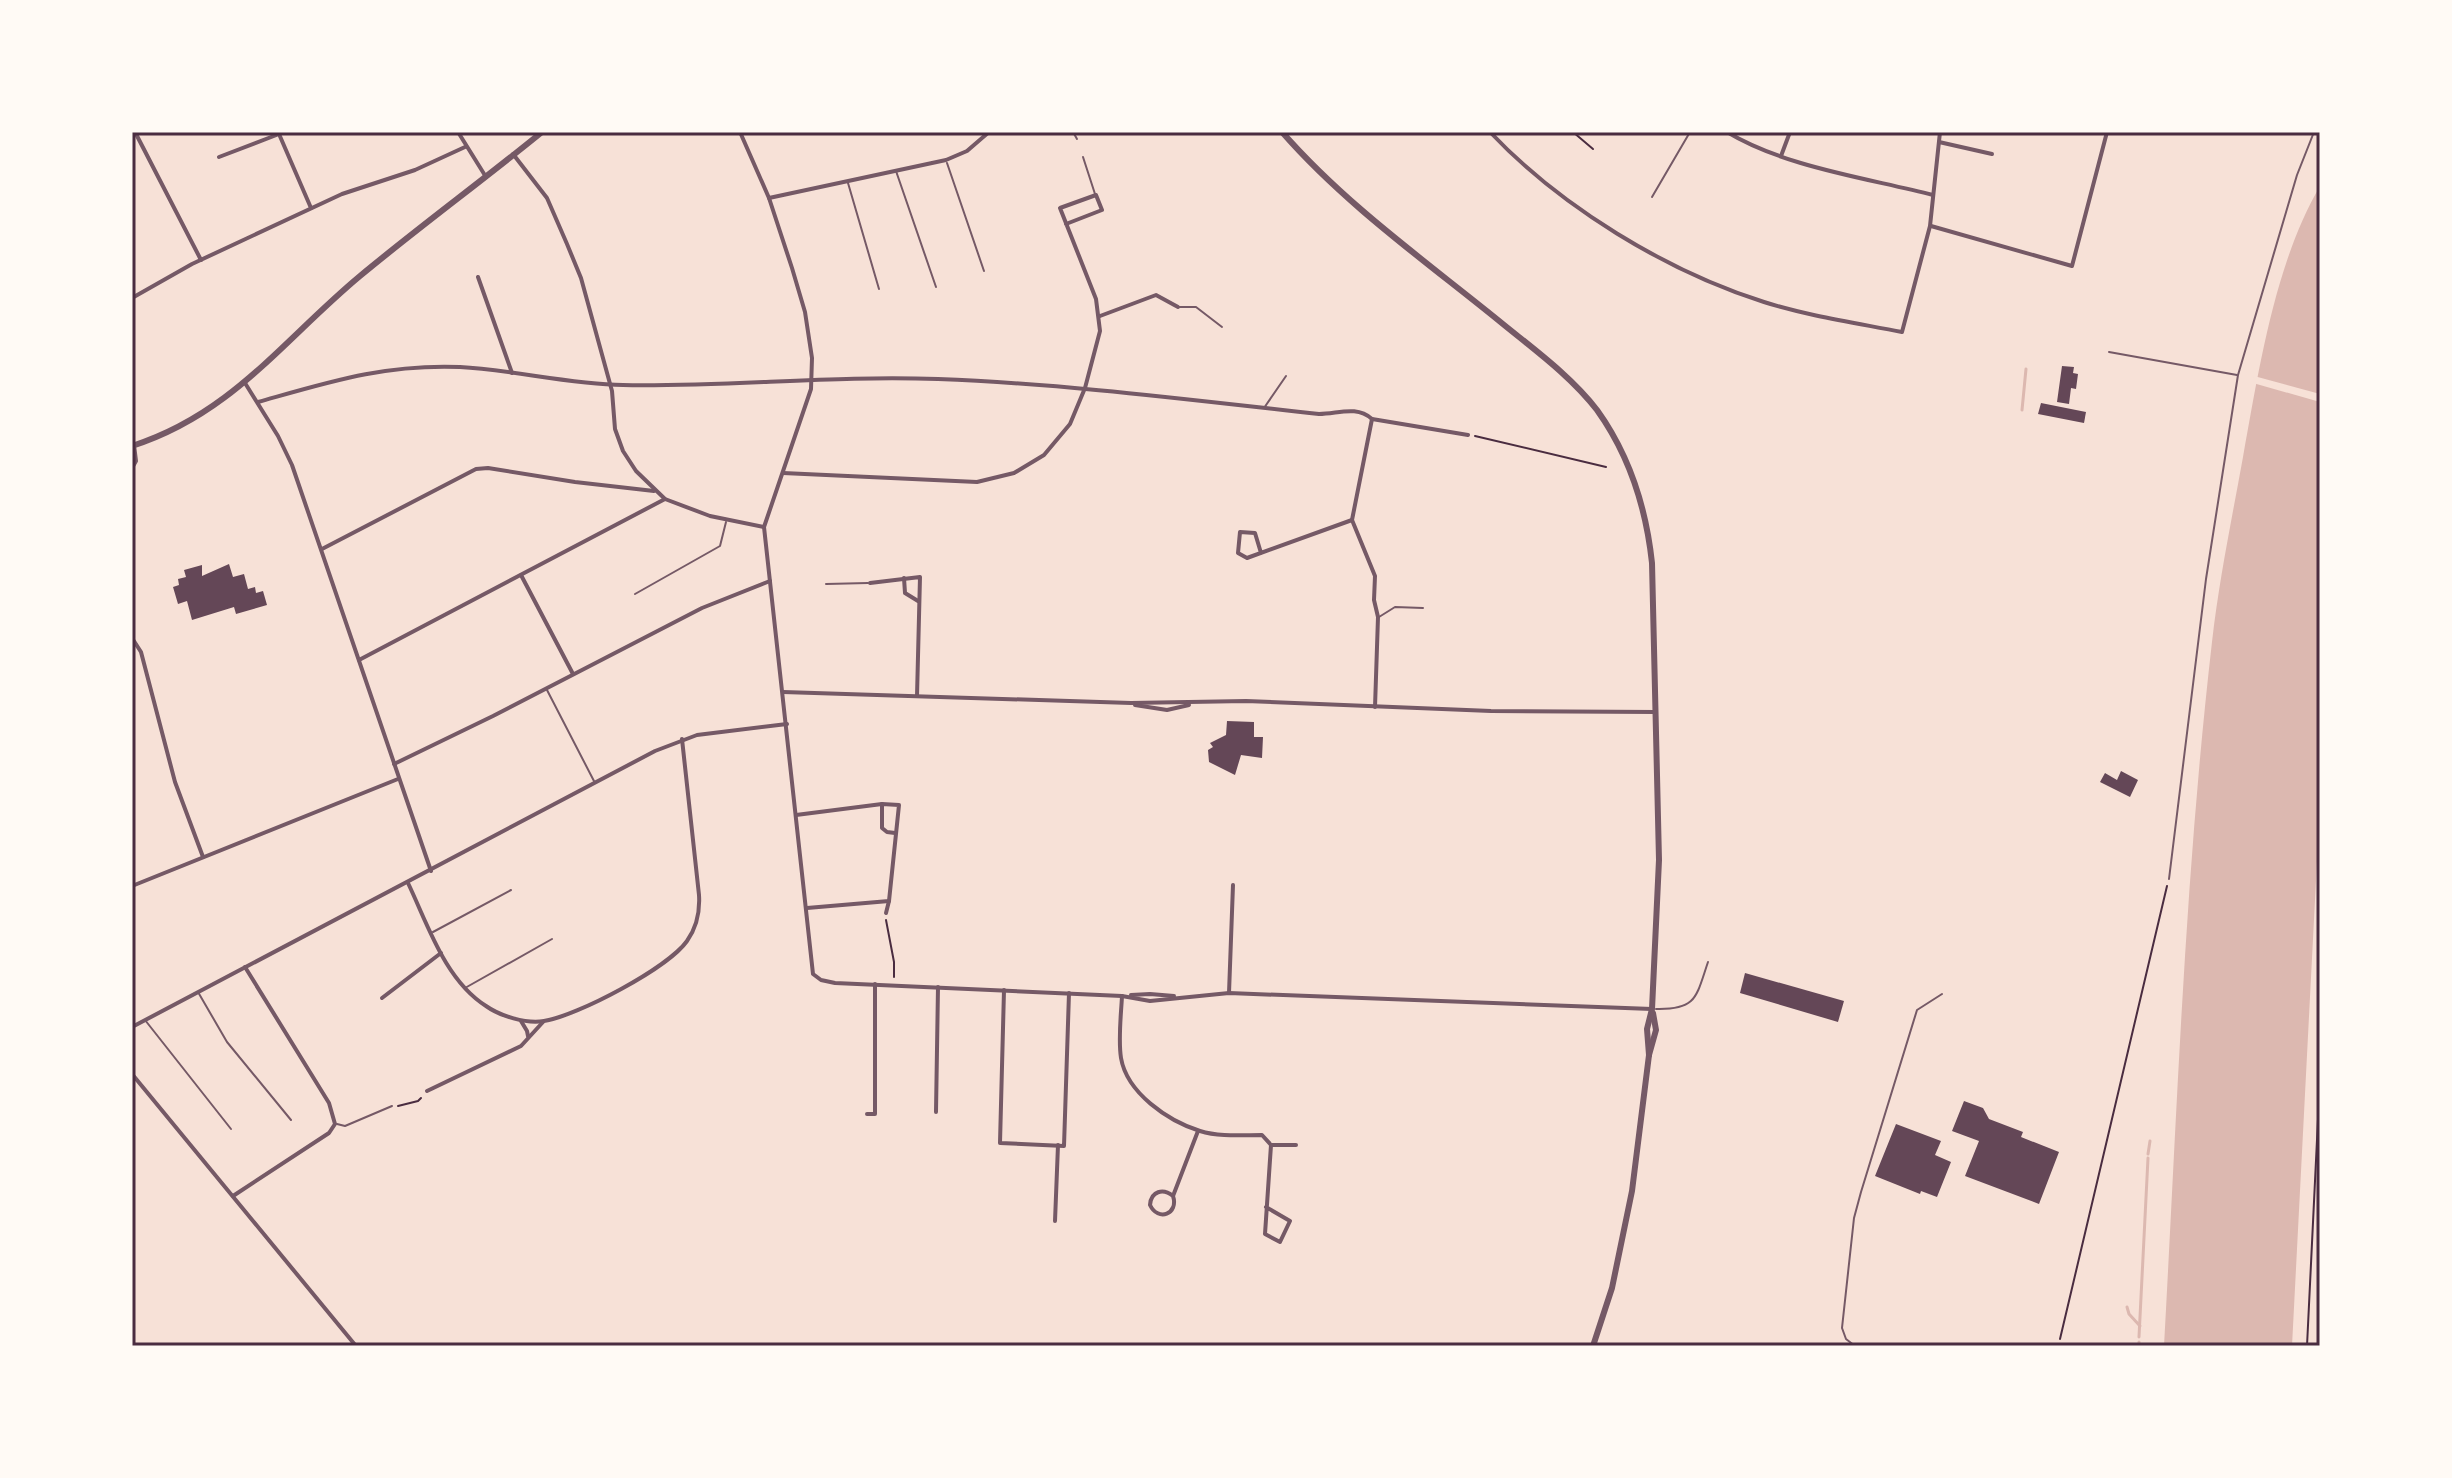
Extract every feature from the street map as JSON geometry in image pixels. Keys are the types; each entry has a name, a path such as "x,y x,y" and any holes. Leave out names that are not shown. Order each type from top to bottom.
{"street":[{"path":"135,132 201,260"},
{"path":"458,132 486,177"},
{"path":"132,468 136,461 133,446 196,418 245,383 358,278 542,132"},
{"path":"740,132 769,198 805,312 812,379 764,527 813,974 821,980 835,983 1122,996 1150,994 1185,997 1229,993 1652,1009"},
{"path":"769,198 946,160 967,151 989,132"},
{"path":"1282,132 1348,198 1577,386 1617,441 1639,491 1649,533 1653,592 1659,860 1652,1009 1656,1030 1649,1055 1623,1245 1593,1346"},
{"path":"1490,132 1541,179 1589,216 1709,281 1764,302 1902,332 1930,226 1940,132"},
{"path":"1727,132 1781,157 1933,195"},
{"path":"1781,157 1790,132"},
{"path":"1930,226 2072,266 2107,132"},
{"path":"219,157 279,134 311,208"},
{"path":"1939,142 1992,154"},
{"path":"132,298 201,260 311,208 342,194 415,170 465,147"},
{"path":"513,154 547,198 581,278 610,385 619,442 636,471 665,499 726,520 764,527"},
{"path":"783,473 977,482 1000,479 1044,455 1070,424 1085,388 1100,331 1100,316 1060,208 1096,195 1102,210 1066,224"},
{"path":"478,277 512,373"},
{"path":"1100,316 1156,295 1178,307"},
{"path":"258,402 354,375 391,369 462,367 610,385 935,379 1085,388 1325,414 1338,410 1365,413 1372,419 1468,435"},
{"path":"245,383 290,458 431,871"},
{"path":"1372,419 1352,520 1375,576 1374,600 1378,617 1375,707"},
{"path":"322,549 476,469 488,468 654,491"},
{"path":"359,660 665,499"},
{"path":"1261,553 1255,533 1240,532 1238,553 1247,558 1261,553 1352,520"},
{"path":"521,575 573,674"},
{"path":"870,583 920,577 917,696"},
{"path":"904,578 905,593 919,601"},
{"path":"394,764 702,608 770,581"},
{"path":"132,638 141,652 175,782 203,857"},
{"path":"783,692 1131,703 1167,710 1195,703 1246,701 1375,707 1656,712"},
{"path":"132,1027 682,739 787,724"},
{"path":"408,883 441,953 464,988 486,1006 518,1019 544,1021 582,1008 652,971 676,954 689,939 697,921 699,902 682,739"},
{"path":"132,886 398,779"},
{"path":"796,815 882,804 899,805 886,913"},
{"path":"882,804 882,828 896,833"},
{"path":"1229,993 1233,885"},
{"path":"806,908 889,901"},
{"path":"382,998 441,953"},
{"path":"233,1196 329,1133 335,1124 329,1103 245,967"},
{"path":"867,1114 875,1114 875,984"},
{"path":"936,1112 938,987"},
{"path":"1004,990 1000,1143 1064,1146 1069,993"},
{"path":"1122,996 1121,1056 1132,1087 1161,1110 1198,1131 1262,1135 1271,1145 1266,1207 1265,1234 1280,1242 1290,1221 1266,1207"},
{"path":"518,1019 525,1026 528,1036"},
{"path":"427,1091 521,1046 544,1021"},
{"path":"132,1074 356,1346"},
{"path":"1173,1196 1167,1191 1154,1194 1150,1205 1153,1211 1160,1215 1168,1214 1173,1209 1173,1196 1198,1131"},
{"path":"1055,1221 1058,1145"},
{"path":"1271,1145 1296,1145"}],"lane":[{"path":"1073,132 1077,139"},
{"path":"1652,197 1690,132"},
{"path":"2169,879 2206,579 2238,375 2297,175 2314,132"},
{"path":"1083,157 1096,195"},
{"path":"946,160 984,271"},
{"path":"896,171 936,287"},
{"path":"847,183 879,289"},
{"path":"1178,307 1196,307 1222,327"},
{"path":"2109,352 2238,375"},
{"path":"1264,408 1286,376"},
{"path":"635,594 720,546 726,520"},
{"path":"826,584 870,583"},
{"path":"1378,617 1395,607 1423,608"},
{"path":"546,688 595,783"},
{"path":"431,932 511,890"},
{"path":"464,988 552,939"},
{"path":"1652,1009 1680,1010 1695,1000 1708,962"},
{"path":"198,992 227,1042 291,1120"},
{"path":"1942,994 1917,1010 1861,1192 1854,1218 1842,1328 1846,1339 1855,1346 2058,1345"},
{"path":"145,1020 231,1129"},
{"path":"335,1124 345,1126 392,1106"}],"path":[{"path":"1573,132 1593,149"},
{"path":"1468,435 1606,467"},
{"path":"2058,1345 2169,879"},
{"path":"886,913 894,978"},
{"path":"2307,1346 2320,1078"},
{"path":"392,1106 418,1101 427,1091"}],"shaded area":[{"path":"2320,186 2320,803 2292,1346 2164,1346 2188,905 2215,619 2255,388 2271,317 2291,248"}],"pier":[{"path":"2254,376 2320,394 2320,402 2253,383"}],"building":[{"path":"2062,366 2074,367 2073,373 2078,374 2076,389 2071,388 2069,404 2057,402"},
{"path":"2041,403 2086,412 2084,423 2038,414"},
{"path":"229,564 233,577 244,574 248,589 255,587 256,593 263,591 267,605 236,614 234,607 192,620 187,601 178,604 173,587 179,585 178,579 186,577 184,570 202,565 202,576"},
{"path":"1227,721 1254,722 1254,737 1263,737 1262,758 1241,755 1235,775 1209,762 1208,750 1213,747 1210,743 1226,735"},
{"path":"2121,771 2138,780 2130,797 2100,782 2105,773 2117,780"},
{"path":"1745,973 1844,1001 1838,1022 1740,993"},
{"path":"1964,1101 1983,1108 1989,1119 2023,1132 2021,1137 2059,1152 2039,1204 1965,1176 1979,1141 1952,1131"},
{"path":"1896,1124 1941,1141 1935,1155 1951,1162 1937,1197 1921,1191 1920,1194 1875,1176"}],"waterway":[{"path":"2022,410 2026,369"},
{"path":"2148,1154 2150,1141"},
{"path":"2139,1337 2148,1158"},
{"path":"2127,1307 2140,1326"}]}
